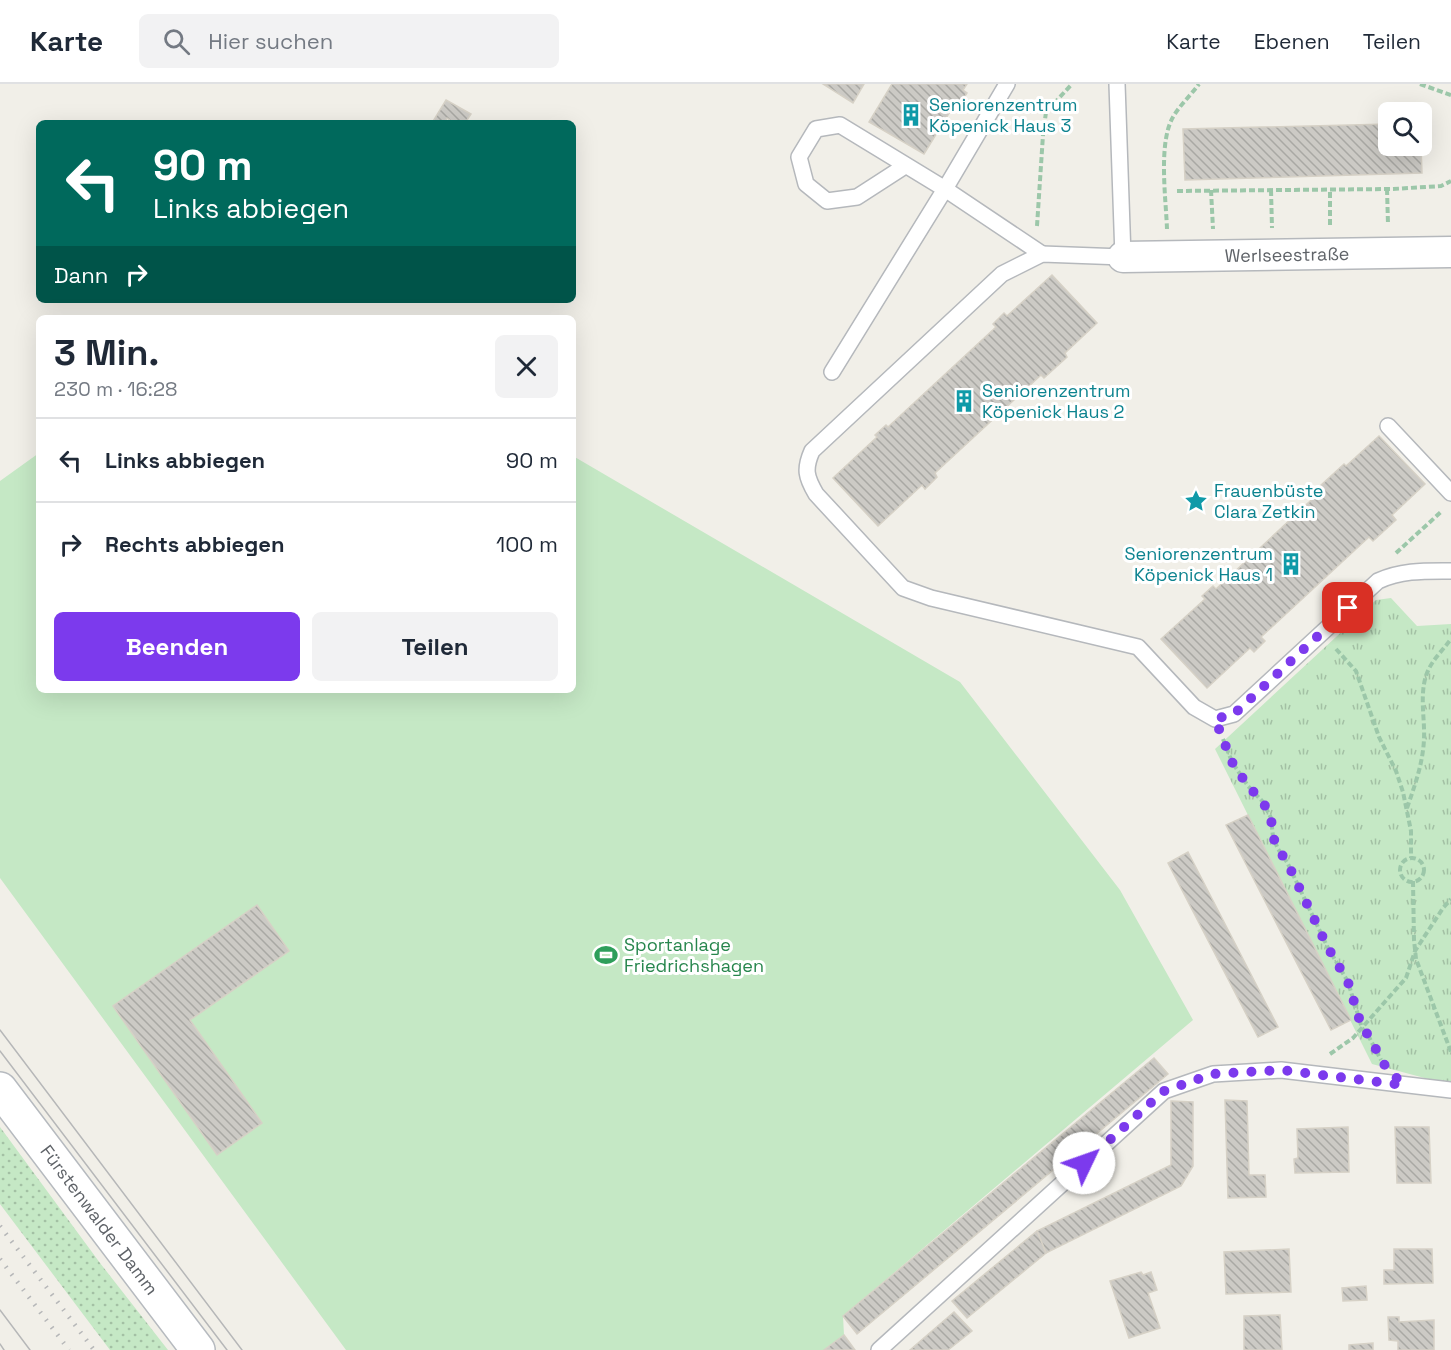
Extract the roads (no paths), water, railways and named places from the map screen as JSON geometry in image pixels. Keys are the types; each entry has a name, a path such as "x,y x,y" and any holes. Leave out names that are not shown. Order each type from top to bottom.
{"main road":[{"name":"Fürstenwalder Damm","path":"0,1089 198,1350"}],"street":[{"name":"Werlseestraße","path":"1123,257 1451,252"}],"lane":[{"path":"832,372 945,189 1006,84"},
{"path":"905,166 857,197 827,201 806,184 799,157 816,129 840,125 945,189 1036,250 1123,257 1117,84"},
{"path":"1036,250 1002,274 812,451 806,464 808,481 816,494 903,588 931,598 1138,647 1194,707 1215,719 1234,714 1378,581 1392,574 1451,571"},
{"path":"1388,426 1451,493"},
{"path":"879,1350 1164,1091 1213,1074 1281,1070 1451,1090"}],"tram line":[{"path":"0,1030 242,1350"},
{"path":"0,1051 227,1350"},
{"path":"0,1310 30,1350"},
{"path":"0,1344 4,1350"}],"railway":[{"path":"0,1226 94,1350"},
{"path":"0,1259 69,1350"}],"place":[{"name":"Seniorenzentrum Köpenick Haus 3","path":"911,115"},
{"name":"Seniorenzentrum Köpenick Haus 2","path":"964,401"},
{"name":"Frauenbüste Clara Zetkin","path":"1196,501"},
{"name":"Seniorenzentrum Köpenick Haus 1","path":"1291,564"},
{"name":"Sportanlage Friedrichshagen","path":"606,955"}]}
